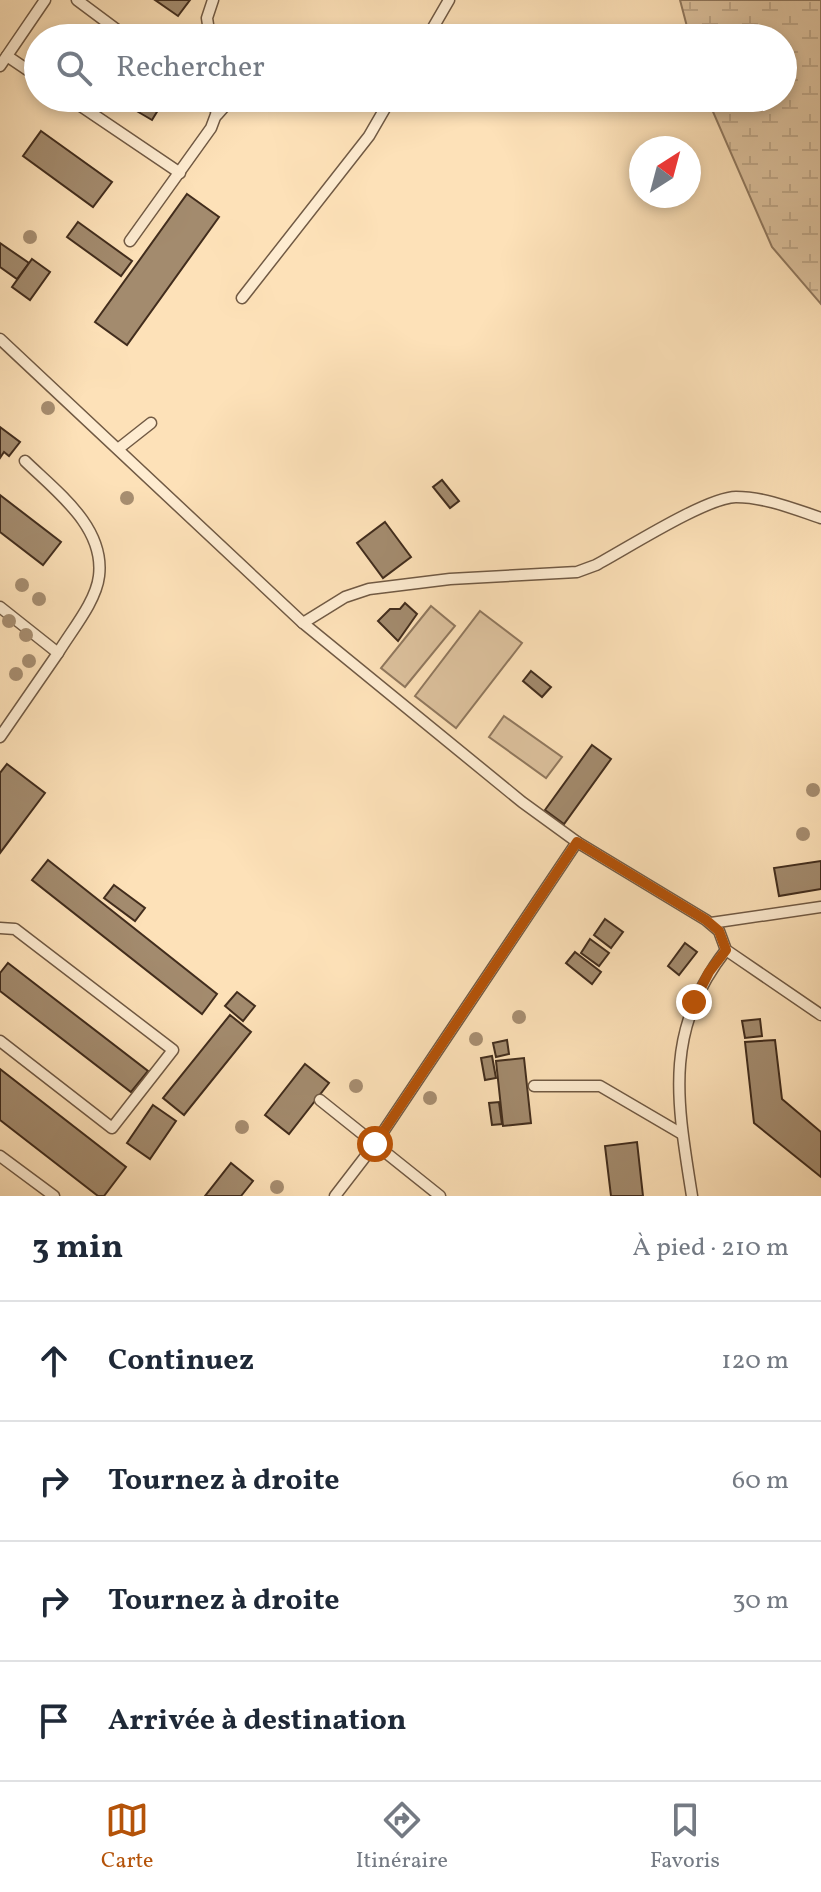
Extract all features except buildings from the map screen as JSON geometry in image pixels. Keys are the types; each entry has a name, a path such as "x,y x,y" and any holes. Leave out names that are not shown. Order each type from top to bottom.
{"lane":[{"path":"29,24 45,0"},
{"path":"77,0 109,24"},
{"path":"208,24 213,0"},
{"path":"435,24 449,0"},
{"path":"24,31 4,61 24,70"},
{"path":"90,112 180,173"},
{"path":"130,241 220,112"},
{"path":"242,298 369,136 383,112"},
{"path":"0,339 303,623 522,802 577,842 711,923 719,931 726,950 821,1015"},
{"path":"118,449 151,423"},
{"path":"0,737 58,653 99,578 98,551 89,527 25,461"},
{"path":"303,623 345,597 369,589 450,579 577,572 709,505 734,497 774,503 821,518"},
{"path":"0,607 58,653"},
{"path":"335,1196 375,1144 577,842"},
{"path":"711,923 821,907"},
{"path":"0,928 15,929 173,1050 112,1128 0,1041"},
{"path":"692,1196 678,1093 685,1022 709,972 726,950"},
{"path":"534,1086 600,1086 682,1134"},
{"path":"320,1100 440,1196"},
{"path":"0,1156 54,1196"}],"green space":[{"path":"680,0 821,0 821,304 772,247 713,112 797,112 797,24 686,24"},
{"path":"431,606 455,626 405,687 381,668"},
{"path":"480,611 522,643 456,728 415,696"},
{"path":"504,716 562,757 546,778 489,737"}],"route":[{"path":"375,1144 577,842 706,920 719,931 726,950 709,972 694,1002"}]}
